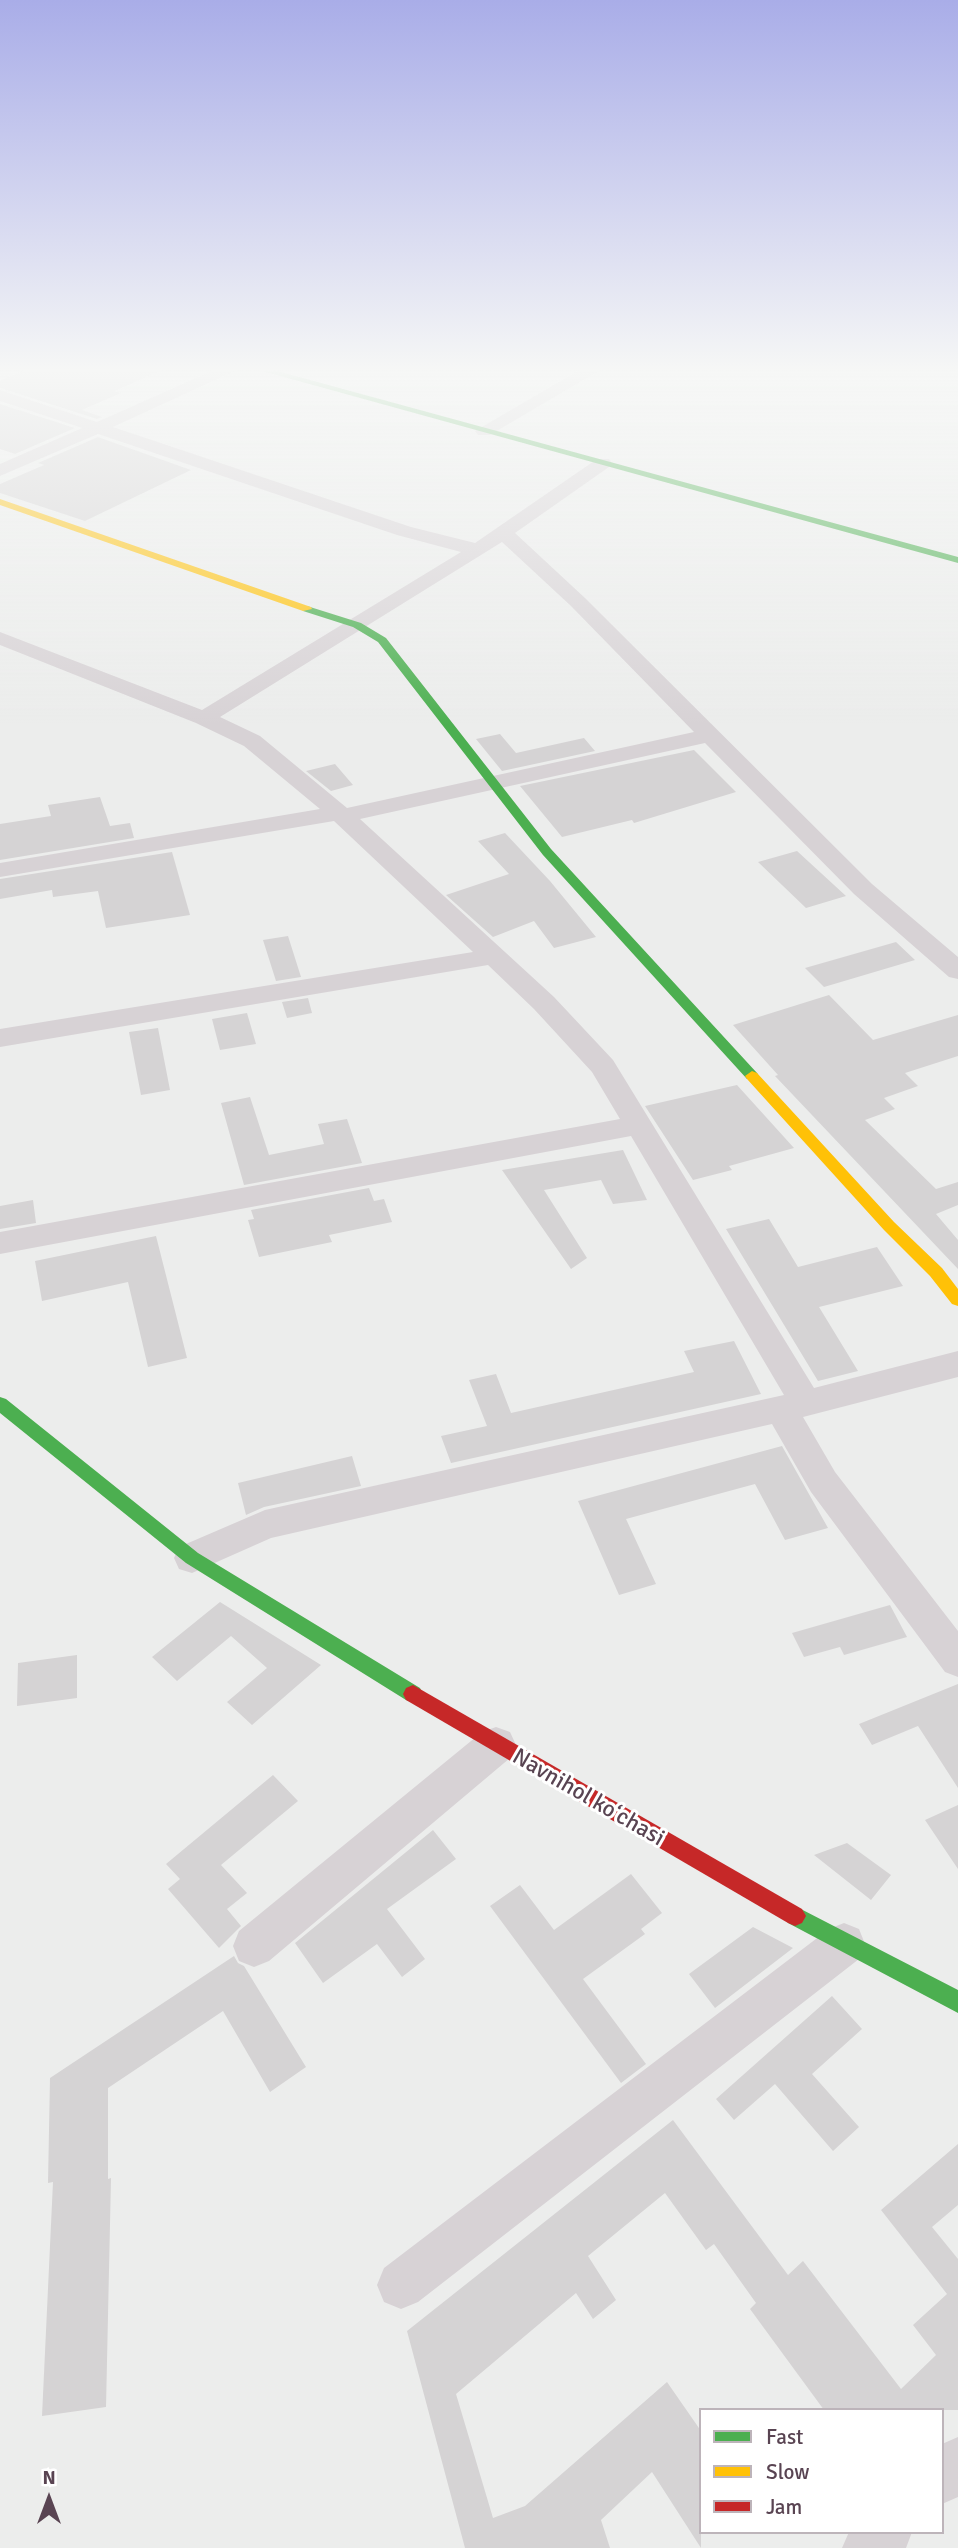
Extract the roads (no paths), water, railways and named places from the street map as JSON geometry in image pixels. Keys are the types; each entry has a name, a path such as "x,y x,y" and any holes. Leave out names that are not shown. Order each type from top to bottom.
{"street":[{"path":"275,488 404,531 478,550"},
{"path":"204,718 478,550 567,488"},
{"path":"694,488 958,560"},
{"path":"0,502 224,582 357,625 382,640 491,784 547,852 889,1226 936,1272 958,1300"},
{"path":"503,533 578,602 863,888 958,971"},
{"path":"0,638 204,718 252,741 341,815 544,1003 603,1066 640,1125 793,1406 823,1482 958,1660"},
{"path":"0,870 341,815 709,735"},
{"path":"0,1038 495,956"},
{"path":"0,1243 640,1125"},
{"path":"192,1558 264,1525 793,1406 958,1364"},
{"path":"0,1404 192,1558 496,1745"},
{"name":"Navnihol koʻchasi","path":"254,1946 496,1745 844,1944 958,2002"},
{"path":"401,2285 844,1944"},
{"path":"944,2476 958,2463"},
{"path":"869,2548 884,2534"}]}
